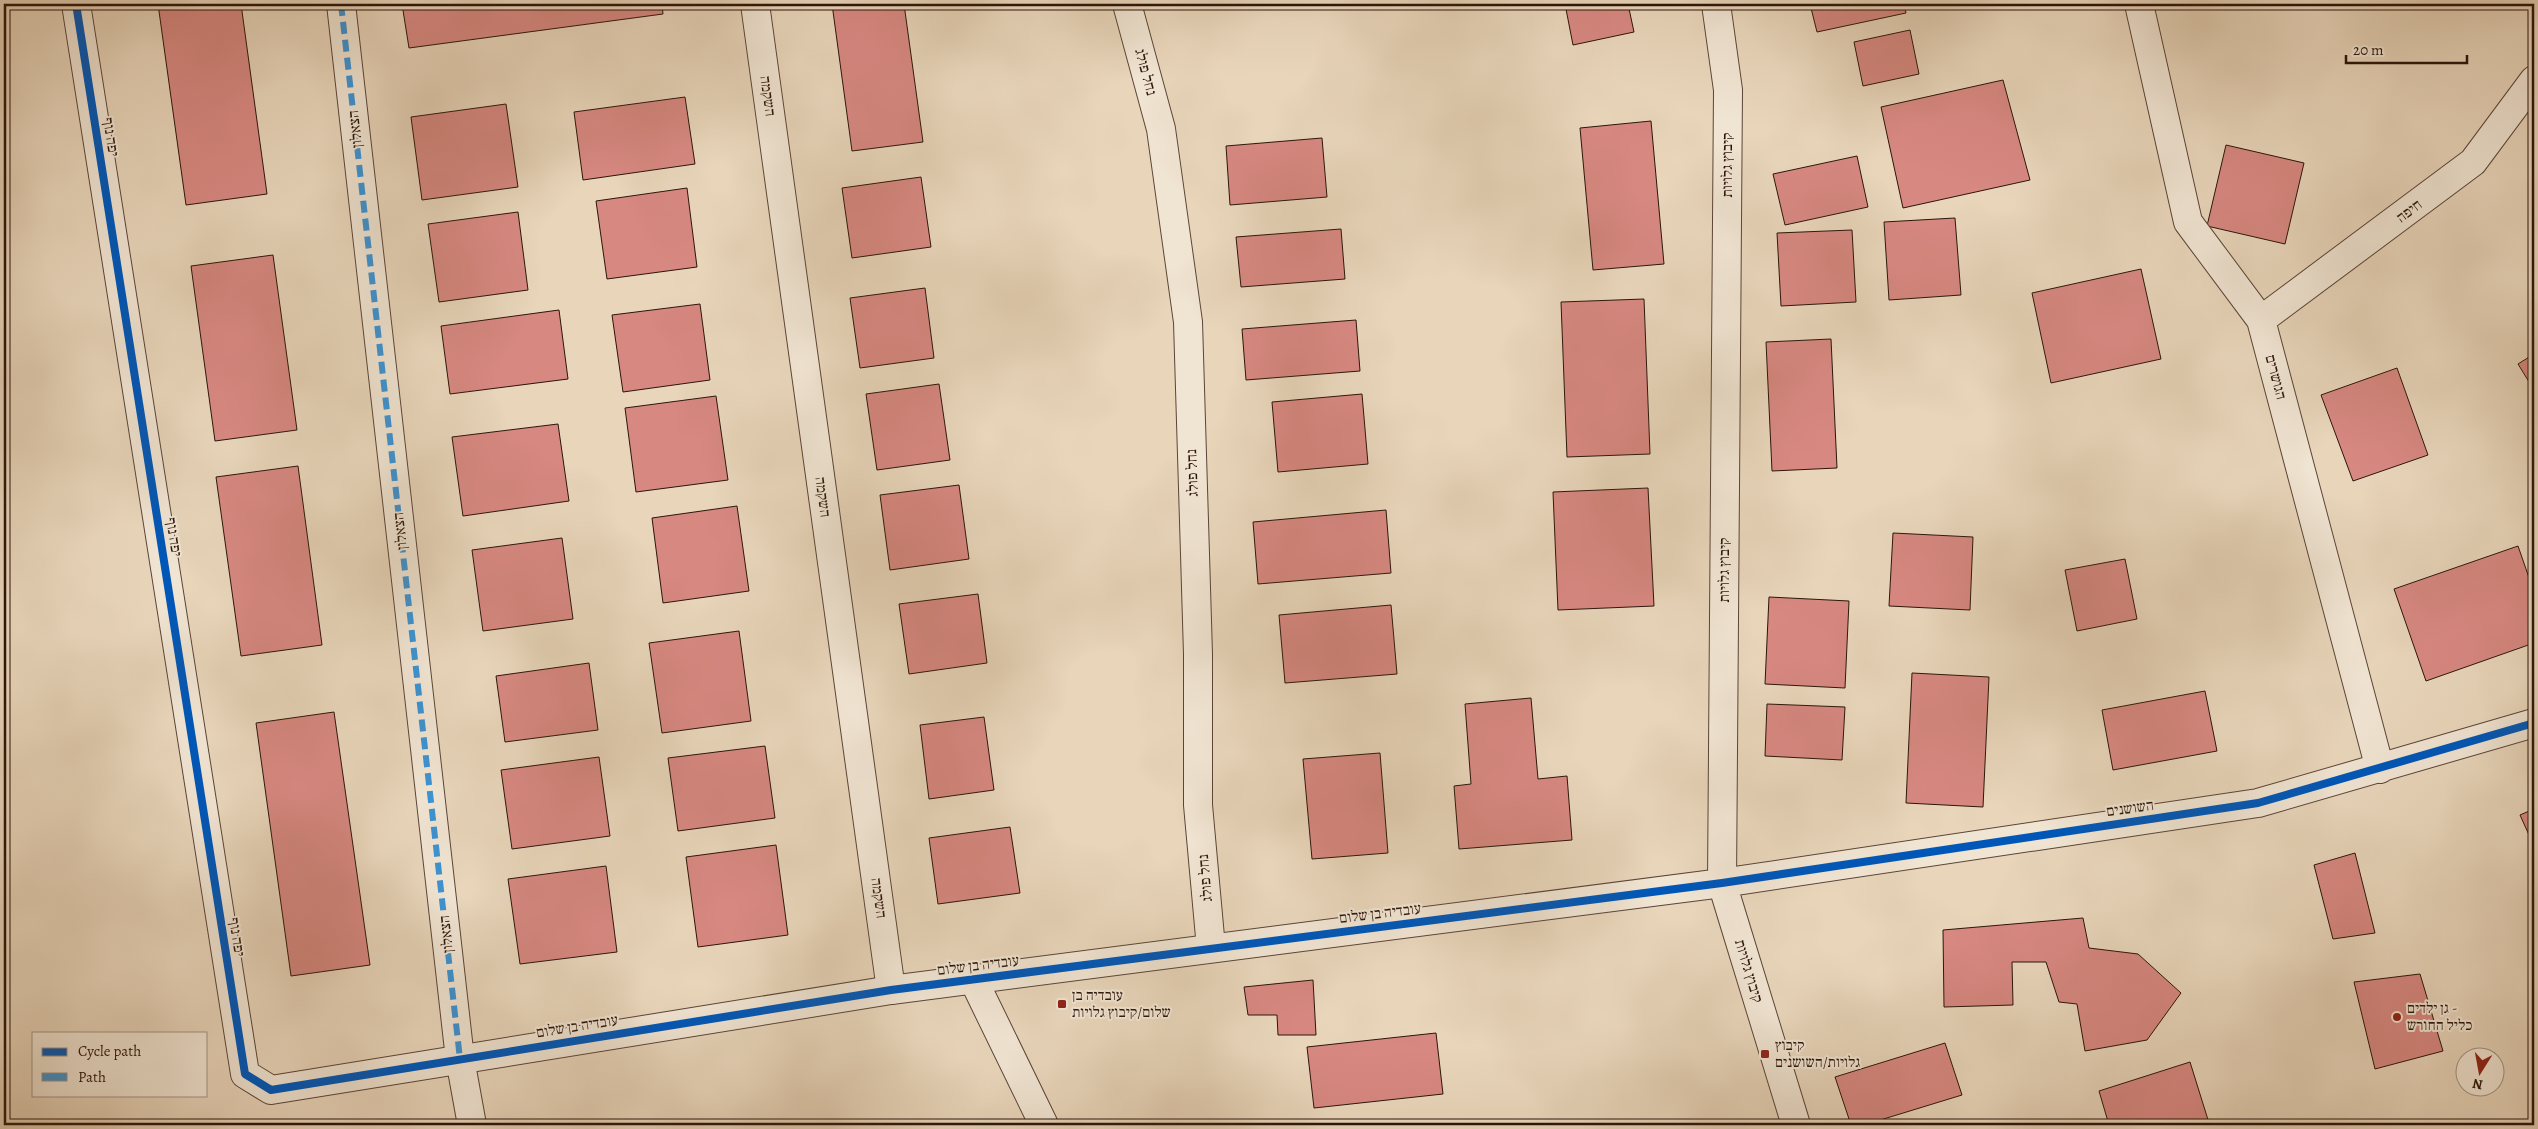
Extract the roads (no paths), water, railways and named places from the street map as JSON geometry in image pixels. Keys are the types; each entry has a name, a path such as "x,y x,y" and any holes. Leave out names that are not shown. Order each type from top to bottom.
{"street":[{"name":"יפה נוף","path":"76,4 245,1074"},
{"name":"הצאלון","path":"341,4 460,1059 472,1125"},
{"name":"השקמה","path":"755,4 891,990"},
{"name":"נחל פולג","path":"1127,4 1161,130 1188,322 1198,654 1198,805 1211,948"},
{"name":"קיבוץ גלויות","path":"1716,4 1728,90 1722,883 1796,1125"},
{"name":"הגושרים","path":"2139,4 2188,222 2261,320 2380,769"},
{"name":"חיפה","path":"2261,320 2473,162 2534,80"},
{"name":"השושנים","path":"1722,883 2258,803 2380,769 2534,722"},
{"name":"עובדיה בן שלום","path":"245,1074 271,1090 891,990 1722,883"},
{"path":"973,979 1044,1125"}],"place":[{"name":"עובדיה בן שלום/קיבוץ גלויות","path":"1062,1004"},
{"name":"גן ילדים - כליל החורש","path":"2397,1017"},
{"name":"קיבוץ גלויות/השושנים","path":"1765,1054"}]}
